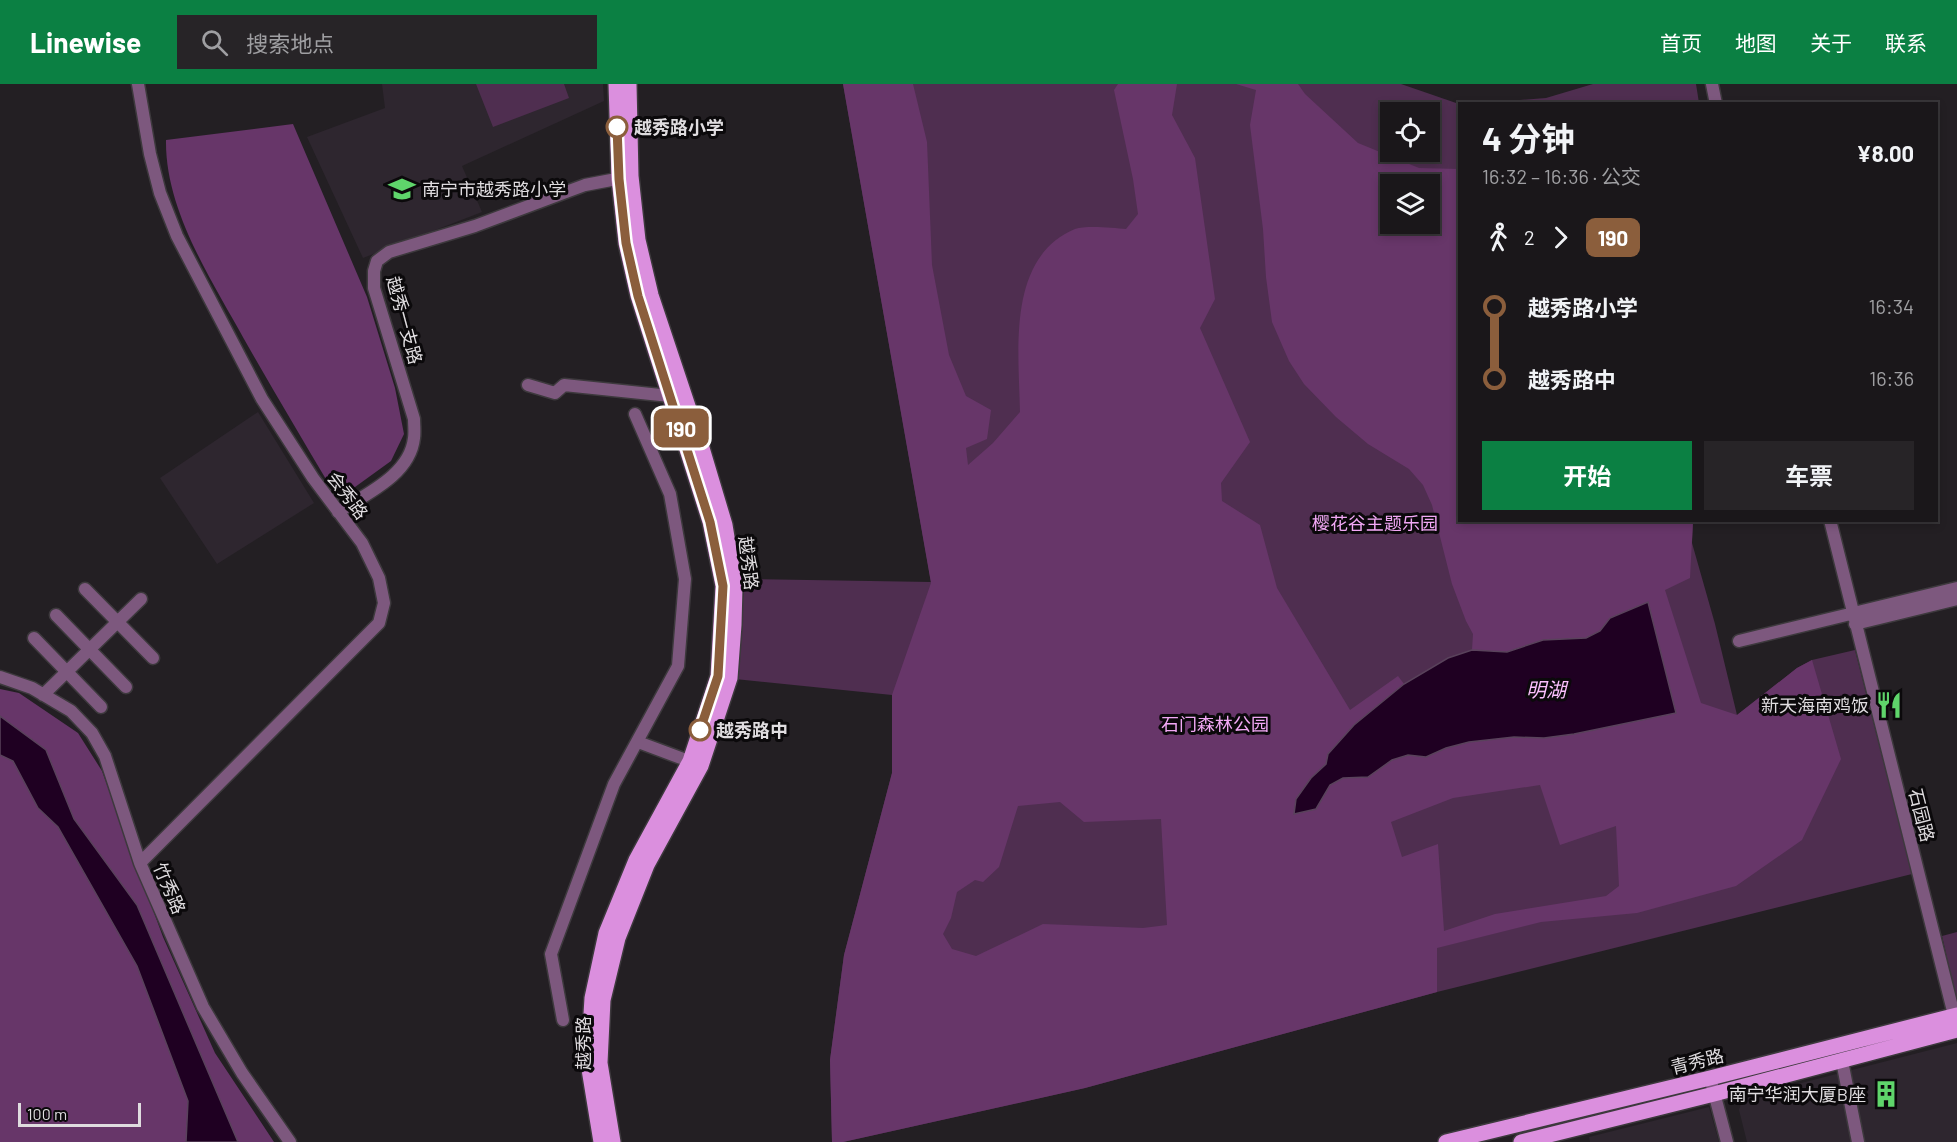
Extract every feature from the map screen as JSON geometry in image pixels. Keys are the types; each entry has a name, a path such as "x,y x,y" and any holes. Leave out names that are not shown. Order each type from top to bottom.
{"main road":[{"name":"越秀路","path":"613,1142 600,1064 603,1000 618,938 646,865 696,763 730,678 735,586 722,514 651,295 625,178 616,84"},
{"name":"越秀路","path":"601,1142 588,1063 592,998 606,933 636,860 696,763 718,676 723,586 710,522 638,296 626,243 625,178 629,84"},
{"name":"青秀路","path":"1521,1142 1842,1060 1956,1020"},
{"name":"青秀路","path":"1446,1142 1956,1020"}],"street":[{"name":"会秀路","path":"138,84 150,153 160,193 177,236 262,399 313,478 362,543 379,578 384,603 378,623 140,863"},
{"path":"1712,84 1716,102"},
{"name":"越秀一支路","path":"338,512 396,473 408,457 414,439 414,419 374,288 374,271 377,261 389,252 409,244 475,226 585,185 625,178"},
{"path":"528,385 555,393 564,385 670,396"},
{"path":"563,1020 551,954 614,784 678,666 685,579 670,494 635,414"},
{"name":"石园路","path":"1830,522 1853,619 1956,1020"},
{"path":"1853,619 1957,588"},
{"path":"85,589 153,658"},
{"path":"43,694 141,599"},
{"path":"1739,641 1957,599"},
{"path":"56,615 126,687"},
{"path":"34,638 101,707"},
{"name":"竹秀路","path":"0,677 32,688 71,711 92,733 105,756 140,863 202,1007 242,1073 290,1142"},
{"path":"638,742 696,763"},
{"path":"1842,1060 1858,1142"},
{"path":"1710,1078 1727,1142"}],"shaded area":[{"name":"南宁市越秀路小学","path":"382,84 603,84 604,101 462,166 482,212 363,258 307,137 385,108"},
{"path":"258,412 314,503 217,564 160,478"},
{"path":"1957,1043 1957,1142 1747,1142 1739,1110 1743,1098"},
{"path":"1709,1107 1719,1142 1590,1142 1589,1137"}],"green space":[{"path":"476,84 564,84 569,98 493,127"},
{"name":"石门森林公园","path":"843,84 1401,84 1458,104 1458,522 1693,522 1692,543 1737,715 1797,668 1812,660 1855,650 1912,874 1437,992 1085,1088 843,1142 832,1142 830,1060 844,955 892,773 892,695 735,679 745,579 931,582"},
{"name":"石门森林公园","path":"843,84 913,84 927,142 932,265 949,355 966,396 991,410 987,439 966,448 968,465 993,443 1020,412 1018,362 1021,309 1027,284 1037,261 1053,243 1075,229 1093,227 1126,229 1138,214 1114,90 1118,84 1177,84 1172,115 1195,158 1215,299 1200,328 1250,442 1221,483 1222,501 1260,525 1277,588 1350,710 1398,676 1404,684 1354,725 1328,754 1326,764 1311,778 1296,799 1294,814 1316,809 1330,785 1343,778 1368,777 1392,760 1408,755 1426,757 1446,748 1469,742 1514,737 1544,738 1599,728 1610,618 1600,631 1586,638 1543,640 1507,652 1472,650 1473,634 1452,584 1432,505 1423,485 1409,469 1368,444 1336,417 1304,384 1289,361 1272,322 1250,125 1256,90 1236,84 1298,84 1305,94 1358,143 1380,152 1380,162 1404,162 1419,168 1458,169 1458,522 1693,522 1690,578 1665,590 1701,703 1737,715 1797,668 1812,660 1841,759 1802,840 1736,886 1637,913 1541,922 1437,948 1437,992 1085,1088 843,1142 832,1142 830,1060 844,955 892,773 892,695 931,583","holes":["1540,785 1560,845 1616,826 1619,886 1606,896 1495,914 1444,931 1438,844 1402,857 1391,822 1453,798","1060,802 1084,822 1161,819 1167,925 1143,928 1043,924 976,956 952,949 943,934 951,918 957,892 975,880 983,882 999,867 1018,806"]},
{"path":"1593,84 1696,84 1699,102 1495,102 1546,98"},
{"path":"293,124 367,297 395,388 404,434 391,461 344,495 330,486 205,268 182,218 173,192 168,166 166,140"},
{"path":"0,689 19,693 78,733 102,771 163,937 215,1053 274,1142 0,1142"},
{"path":"1957,932 1957,1002 1942,936"}],"water":[{"name":"明湖","path":"1648,602 1676,713 1574,734 1469,742 1446,748 1426,757 1408,755 1392,760 1368,777 1343,778 1330,785 1316,809 1294,814 1296,799 1311,778 1326,764 1328,754 1354,725 1404,684 1448,658 1472,650 1507,652 1543,640 1586,638 1600,631 1610,618"},
{"path":"0,716 46,750 74,819 137,905 238,1142 186,1142 188,1101 137,966 58,827 38,808 13,761 0,755"}],"bus line":[{"name":"190","path":"617,127 619,179 626,243 638,296 710,522 723,586 718,676 700,730"}],"place":[{"name":"越秀路小学","path":"617,127"},
{"name":"南宁市越秀路小学","path":"402,189"},
{"name":"新天海南鸡饭","path":"1889,705"},
{"name":"越秀路中","path":"700,730"},
{"name":"南宁华润大厦B座","path":"1886,1094"}],"park label":[{"name":"樱花谷主题乐园","path":"1375,523"}]}
